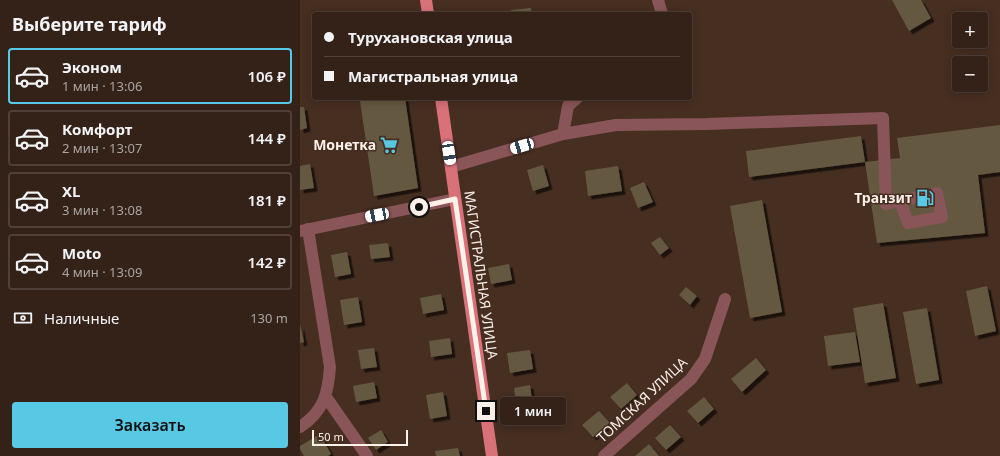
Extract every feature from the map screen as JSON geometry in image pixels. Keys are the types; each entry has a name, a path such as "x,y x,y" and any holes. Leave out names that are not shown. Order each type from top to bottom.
{"main road":[{"path":"426,0 428,12"},
{"name":"МАГИСТРАЛЬНАЯ УЛИЦА","path":"441,100 492,456"}],"street":[{"path":"658,0 661,12"},
{"path":"564,134 568,106 575,100"},
{"path":"452,167 564,134 616,125 708,124 883,118 886,204 900,201"},
{"path":"300,427 317,412 326,397 329,384 330,367 304,230 455,199"},
{"name":"ТОМСКАЯ УЛИЦА","path":"604,456 691,379 705,359 725,299"},
{"path":"326,397 367,456"}],"building":[{"path":"892,0 921,0 931,18 909,31"},
{"path":"531,8 531,12 512,12 511,10"},
{"name":"Монетка","path":"405,100 418,188 374,196 360,101"},
{"path":"300,107 304,107 307,128 300,130"},
{"name":"Транзит","path":"1000,125 1000,172 978,175 985,233 877,243 865,162 900,158 897,138"},
{"path":"861,136 865,162 749,177 746,151"},
{"path":"310,164 314,188 300,190 300,166"},
{"path":"543,165 549,186 533,191 527,170"},
{"path":"618,166 622,191 588,196 585,171"},
{"path":"644,182 653,202 638,208 630,188"},
{"path":"762,200 782,312 750,318 730,206"},
{"path":"660,237 669,248 660,255 651,243"},
{"path":"388,243 390,257 371,259 369,245"},
{"path":"347,252 351,274 335,277 331,255"},
{"path":"509,264 512,280 491,284 488,268"},
{"path":"987,286 996,331 975,336 966,291"},
{"path":"686,287 697,296 690,305 679,295"},
{"path":"441,294 444,310 423,314 420,298"},
{"path":"358,297 362,322 344,325 340,300"},
{"path":"883,303 896,378 865,383 853,308"},
{"path":"927,308 939,380 916,384 903,312"},
{"path":"300,324 304,342 300,343"},
{"path":"855,332 860,362 828,366 824,336"},
{"path":"450,338 452,354 431,357 429,341"},
{"path":"374,348 377,367 361,369 358,350"},
{"path":"530,350 533,369 510,373 507,353"},
{"path":"756,358 766,370 742,392 731,379"},
{"path":"374,382 377,398 356,402 353,386"},
{"path":"627,383 637,395 621,409 610,397"},
{"path":"530,385 533,407 517,409 514,388"},
{"path":"443,392 447,416 430,419 426,395"},
{"path":"704,397 714,409 698,423 687,411"},
{"path":"599,411 610,423 593,437 582,425"},
{"path":"670,425 681,437 666,450 655,438"},
{"path":"381,430 388,442 376,450 368,438"},
{"path":"320,434 331,454 328,456 304,456 300,446"},
{"path":"649,444 659,456 635,456"},
{"path":"458,448 460,456 436,456 435,451"}],"place":[{"name":"Монетка","path":"389,145"},
{"name":"Транзит","path":"925,198"}],"route":[{"path":"419,207 455,199 486,411"}]}
